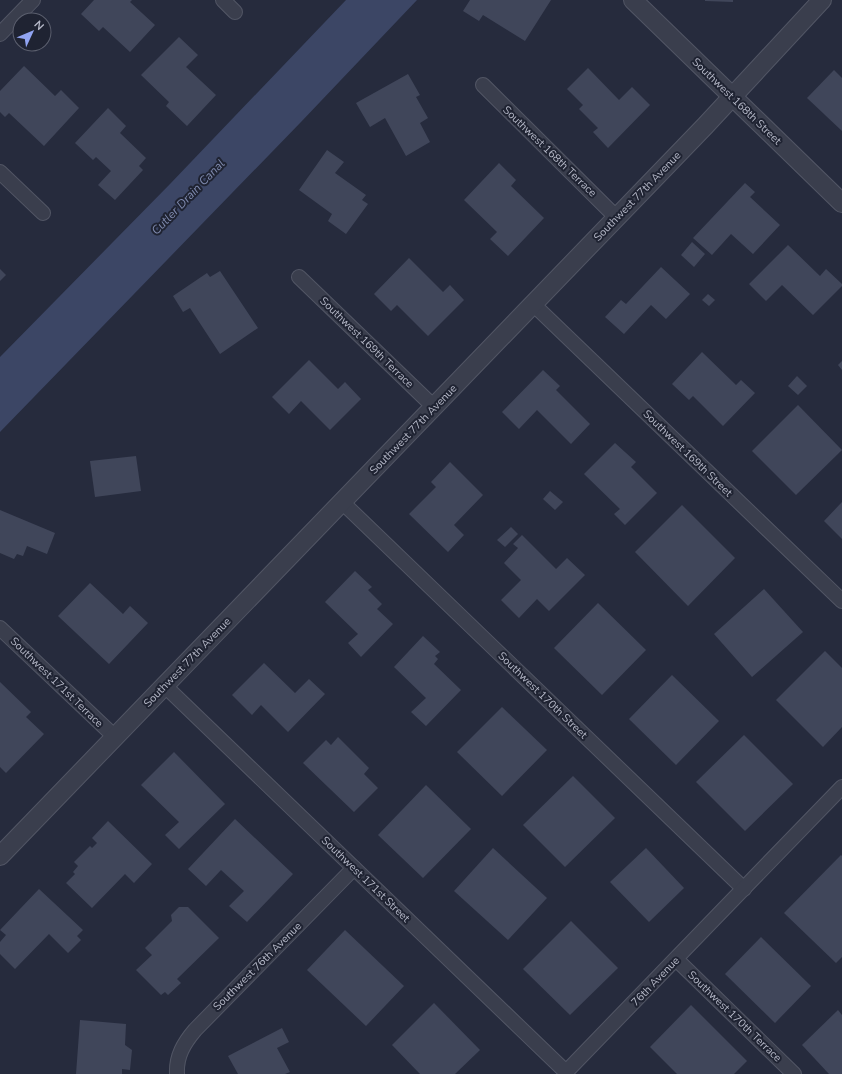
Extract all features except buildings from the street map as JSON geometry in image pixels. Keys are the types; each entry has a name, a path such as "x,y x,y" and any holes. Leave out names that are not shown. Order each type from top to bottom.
{"street":[{"path":"0,34 32,0"},
{"path":"224,0 236,12"},
{"name":"Southwest 168th Street","path":"633,0 842,203"},
{"name":"Southwest 77th Avenue","path":"0,856 705,126 822,0"},
{"name":"Southwest 168th Terrace","path":"483,85 616,217"},
{"path":"0,172 43,213"},
{"name":"Southwest 169th Terrace","path":"299,277 434,407"},
{"name":"Southwest 169th Street","path":"533,304 842,601"},
{"name":"Southwest 170th Street","path":"342,502 744,889"},
{"name":"Southwest 171st Terrace","path":"0,628 115,737"},
{"name":"Southwest 171st Street","path":"165,686 566,1072"},
{"path":"744,889 842,787"},
{"name":"Southwest 76th Avenue","path":"177,1074 177,1064 186,1040 354,868"},
{"name":"76th Avenue","path":"566,1072 744,889"},
{"name":"Southwest 170th Terrace","path":"676,959 794,1074"}],"water":[{"name":"Cutler Drain Canal","path":"346,0 417,0 301,122 0,432 0,357 170,184"}]}
